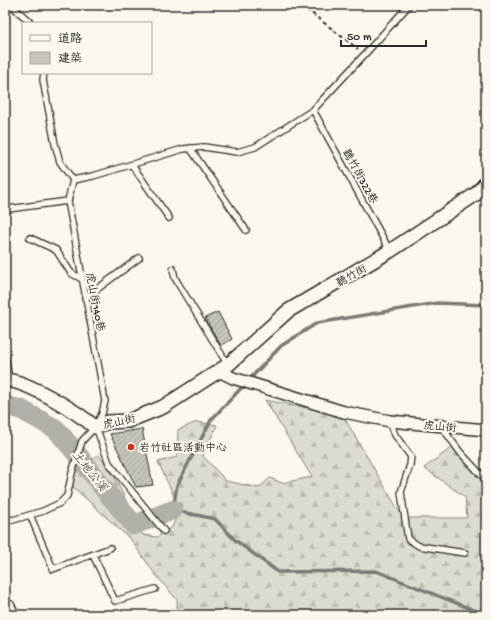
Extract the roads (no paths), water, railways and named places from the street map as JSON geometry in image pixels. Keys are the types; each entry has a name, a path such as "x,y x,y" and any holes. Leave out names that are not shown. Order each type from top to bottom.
{"street":[{"name":"聽竹街","path":"227,371 288,311 481,196 486,183"},
{"name":"虎山街","path":"7,380 27,386 79,414 96,427 108,422 128,421 163,407 227,371 254,384 344,412 390,421 486,430"}],"lane":[{"path":"11,5 30,22"},
{"path":"44,74 43,80 55,144 60,162 73,180 93,176 183,149 204,147 237,152 255,147 313,110 409,5"},
{"name":"聽竹街322巷","path":"313,110 390,251"},
{"path":"190,148 246,230"},
{"path":"132,165 169,218"},
{"name":"虎山街140巷","path":"73,180 68,201 105,400 102,414 96,427"},
{"path":"8,210 68,201"},
{"path":"30,238 56,250 71,273 82,279"},
{"path":"85,298 139,258"},
{"path":"173,269 175,278 227,371"},
{"path":"5,355 7,380"},
{"path":"390,421 394,435 411,457 410,465 401,492 408,539 419,546 465,553"},
{"path":"441,426 460,452 486,480"},
{"path":"5,518 13,520 30,515 60,503 67,496 72,473 82,441 96,427 109,463 164,531"},
{"path":"30,515 53,569 110,548"},
{"path":"94,555 115,601 155,589"},
{"path":"5,601 11,604 16,615"}],"waterway":[{"path":"486,305 437,303 317,323 281,346 211,420 177,485 173,510 215,519 235,540 278,572 376,571 486,615"},
{"name":"土地公溪","path":"5,406 20,409 56,429 134,525 173,510"}],"place":[{"name":"岩竹社區活動中心","path":"131,447"}]}
